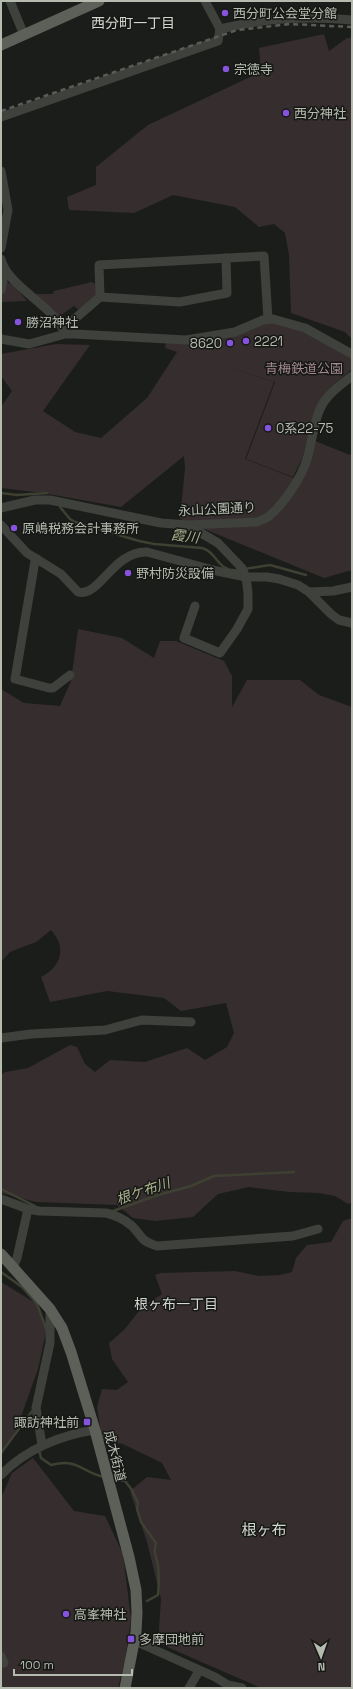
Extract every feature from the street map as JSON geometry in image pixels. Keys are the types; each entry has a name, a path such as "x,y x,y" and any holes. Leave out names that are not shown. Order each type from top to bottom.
{"main road":[{"path":"1,45 99,1"},
{"name":"成木街道","path":"1,1254 50,1309 62,1328 95,1430 136,1590 137,1613 135,1642 126,1688"}],"street":[{"path":"10,1 24,35"},
{"path":"1,117 218,41 220,29 217,26 205,1"},
{"path":"220,29 247,23 283,18 352,20"},
{"path":"1,171 8,210 1,248"},
{"path":"100,298 99,265 264,256 268,319"},
{"path":"64,332 100,298 180,302 227,293 226,258"},
{"path":"1,259 5,270 37,301 64,332"},
{"path":"1,290 5,270"},
{"path":"1,344 16,347 64,332 186,340 235,332 268,319 287,322 305,328 352,354"},
{"path":"1,339 29,344"},
{"name":"永山公園通り","path":"1,508 35,500 50,500 161,523 188,525 257,522 267,518 285,498 297,480 307,460 320,408 330,394 352,376"},
{"path":"1,525 20,546 61,574 78,592 82,593 92,590 121,560 140,552 147,552 198,566 279,579 298,585 309,592 331,614 340,620 352,623"},
{"path":"188,525 192,529 199,531 218,543 244,573 248,593 248,609 237,629 220,653 184,638 195,606"},
{"path":"37,559 35,561 28,594 15,679 53,688 70,675"},
{"path":"309,592 333,591 352,587"},
{"path":"1,1038 31,1034 105,1030 142,1020 191,1022"},
{"path":"1,1199 28,1209 106,1213 115,1216 132,1226 145,1242 157,1246 293,1236 318,1229"},
{"path":"13,1267 17,1258 28,1209"},
{"path":"42,1445 36,1408 50,1343 50,1309"},
{"path":"1,1483 3,1473 42,1445 95,1430"},
{"path":"135,1642 199,1671 227,1686 242,1688"},
{"path":"189,1688 199,1671"}],"green space":[{"path":"324,34 329,51 347,38 352,38 352,339 345,332 291,313 289,255 285,233 274,224 259,227 235,207 173,195 134,213 69,210 67,197 96,185 96,167 148,125 261,72 259,48"},
{"path":"1,278 14,286 27,301 1,303"},
{"path":"92,282 95,284 96,296 79,310 74,306 58,317 35,294 53,294 54,291"},
{"name":"青梅鉄道公園","path":"271,322 306,332 352,358 352,369 330,388 319,402 314,414 303,457 293,477 246,459 275,382 217,364 274,382 245,459 299,480 315,441 350,455 352,452 352,570 324,578 180,519 185,468 184,456 121,507 43,493 1,488 1,407 12,391 1,376 1,354 56,344 90,345 43,411 75,432 101,438 147,398 177,352 165,348 166,343"},
{"path":"78,629 122,638 154,658 160,641 176,641 224,661 232,676 232,707 247,680 300,680 319,695 352,707 352,1202 348,1204 335,1196 319,1193 289,1192 249,1187 218,1194 193,1217 156,1221 133,1218 117,1205 36,1202 1,1193 1,1075 5,1072 28,1068 70,1045 77,1047 85,1064 95,1072 110,1060 145,1062 187,1048 205,1060 227,1047 234,1033 226,1003 181,1011 164,998 107,991 50,1002 41,977 53,969 60,957 59,942 51,930 36,942 10,952 1,962 1,689 24,703 60,706 71,681"},
{"path":"352,1218 352,1688 261,1688 158,1643 161,1599 147,1542 130,1491 147,1477 171,1480 162,1463 123,1444 102,1440 97,1407 102,1389 117,1390 128,1382 112,1359 109,1343 124,1330 143,1306 162,1294 155,1275 161,1273 235,1271 259,1276 280,1275 292,1272 296,1258 307,1245 331,1242 343,1221"},
{"path":"1,1282 37,1304 47,1327 38,1369 13,1439 1,1451"},
{"path":"33,1458 74,1511 105,1516 123,1554 131,1619 125,1660 118,1688 1,1688 1,1498 12,1473"}],"waterway":[{"name":"霞川","path":"1,493 17,495 47,493"},
{"name":"霞川","path":"60,507 70,519 75,522 139,541 154,544 202,548 207,550 226,568 239,570"},
{"name":"霞川","path":"244,569 270,565 306,575"},
{"name":"根ケ布川","path":"113,1211 158,1195 191,1186 214,1176 294,1172"},
{"name":"根ケ布川","path":"1,1189 35,1206"},
{"path":"1,1272 22,1287 37,1304 47,1331"},
{"path":"1,1453 33,1410"},
{"path":"39,1450 41,1458 51,1465 60,1463 74,1464 96,1475 104,1477"},
{"path":"111,1478 125,1481 132,1490 138,1503 137,1509 141,1522 156,1543 155,1552 159,1580 158,1595 147,1601"}],"railway":[{"path":"1,111 237,30 290,24 352,27"}],"place":[{"name":"西分町公会堂分館","path":"225,13"},
{"name":"宗徳寺","path":"226,69"},
{"name":"西分神社","path":"286,113"},
{"name":"勝沼神社","path":"18,322"},
{"name":"2221","path":"246,341"},
{"name":"8620","path":"230,343"},
{"name":"0系22-75","path":"268,428"},
{"name":"原嶋税務会計事務所","path":"14,528"},
{"name":"野村防災設備","path":"128,573"},
{"name":"諏訪神社前","path":"87,1422"},
{"name":"高峯神社","path":"66,1614"},
{"name":"多摩団地前","path":"131,1639"}],"district":[{"name":"西分町一丁目","path":"133,23"},
{"name":"根ヶ布一丁目","path":"176,1304"},
{"name":"根ヶ布","path":"264,1529"}]}
